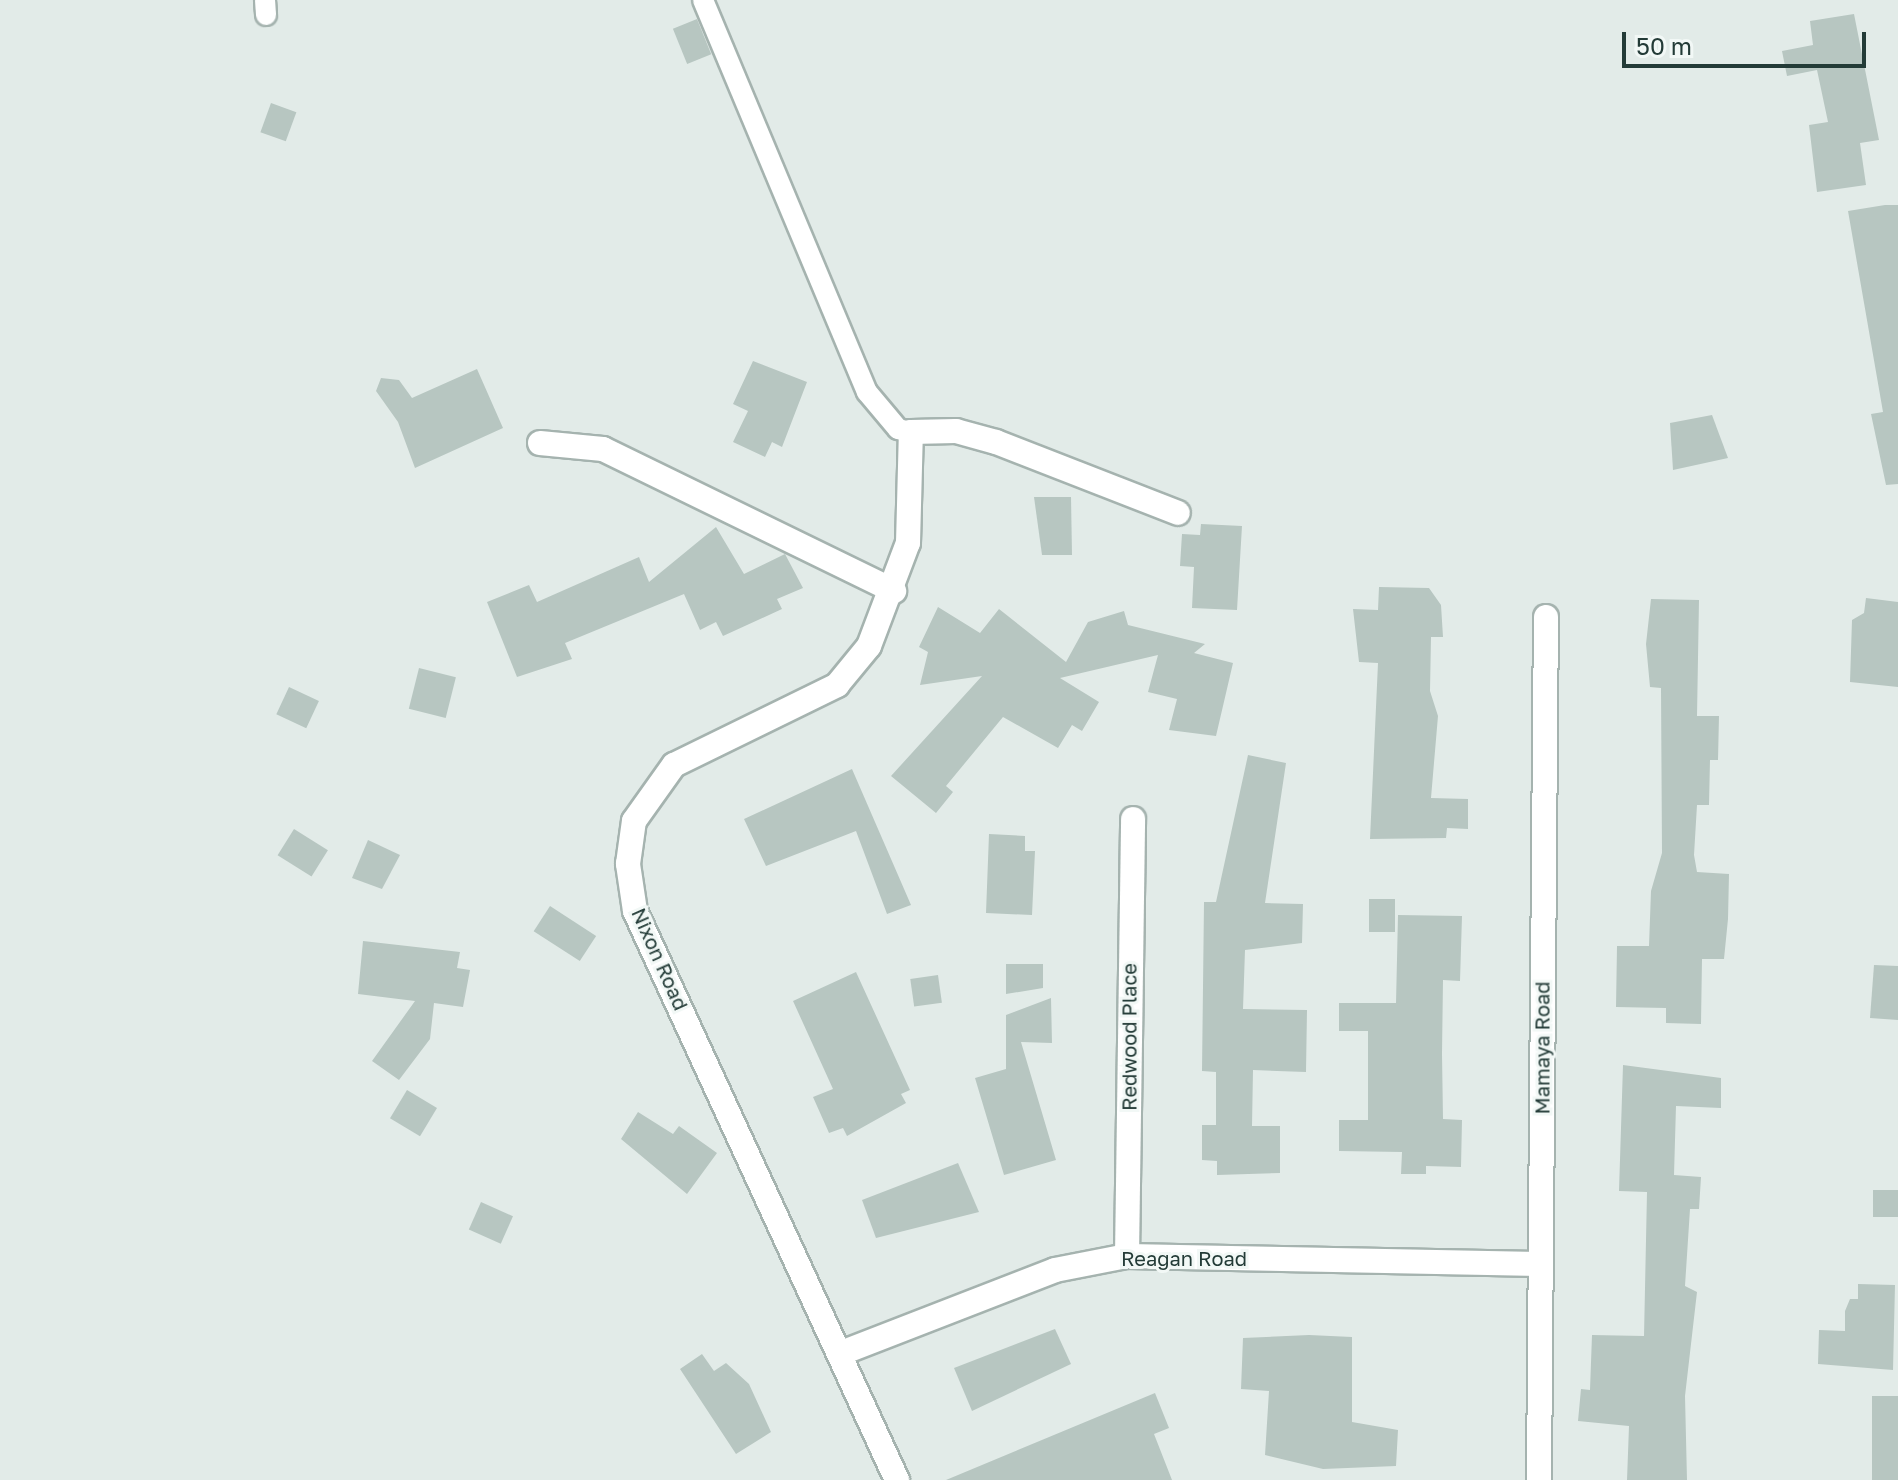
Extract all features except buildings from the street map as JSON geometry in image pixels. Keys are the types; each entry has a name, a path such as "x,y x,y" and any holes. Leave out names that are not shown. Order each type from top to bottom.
{"street":[{"path":"911,432 956,431 996,442 1178,513"},
{"name":"Nixon Road","path":"897,1480 844,1352 635,911 628,864 647,794 674,765 837,685 869,646 894,591 908,543 911,432"},
{"path":"540,443 603,449 894,591"},
{"name":"Mamaya Road","path":"1539,1480 1546,617"},
{"name":"Redwood Place","path":"1127,1256 1133,819"},
{"name":"Reagan Road","path":"844,1352 1055,1270 1127,1256 1540,1264"}],"lane":[{"path":"703,0 854,365 884,416 911,432"}]}
